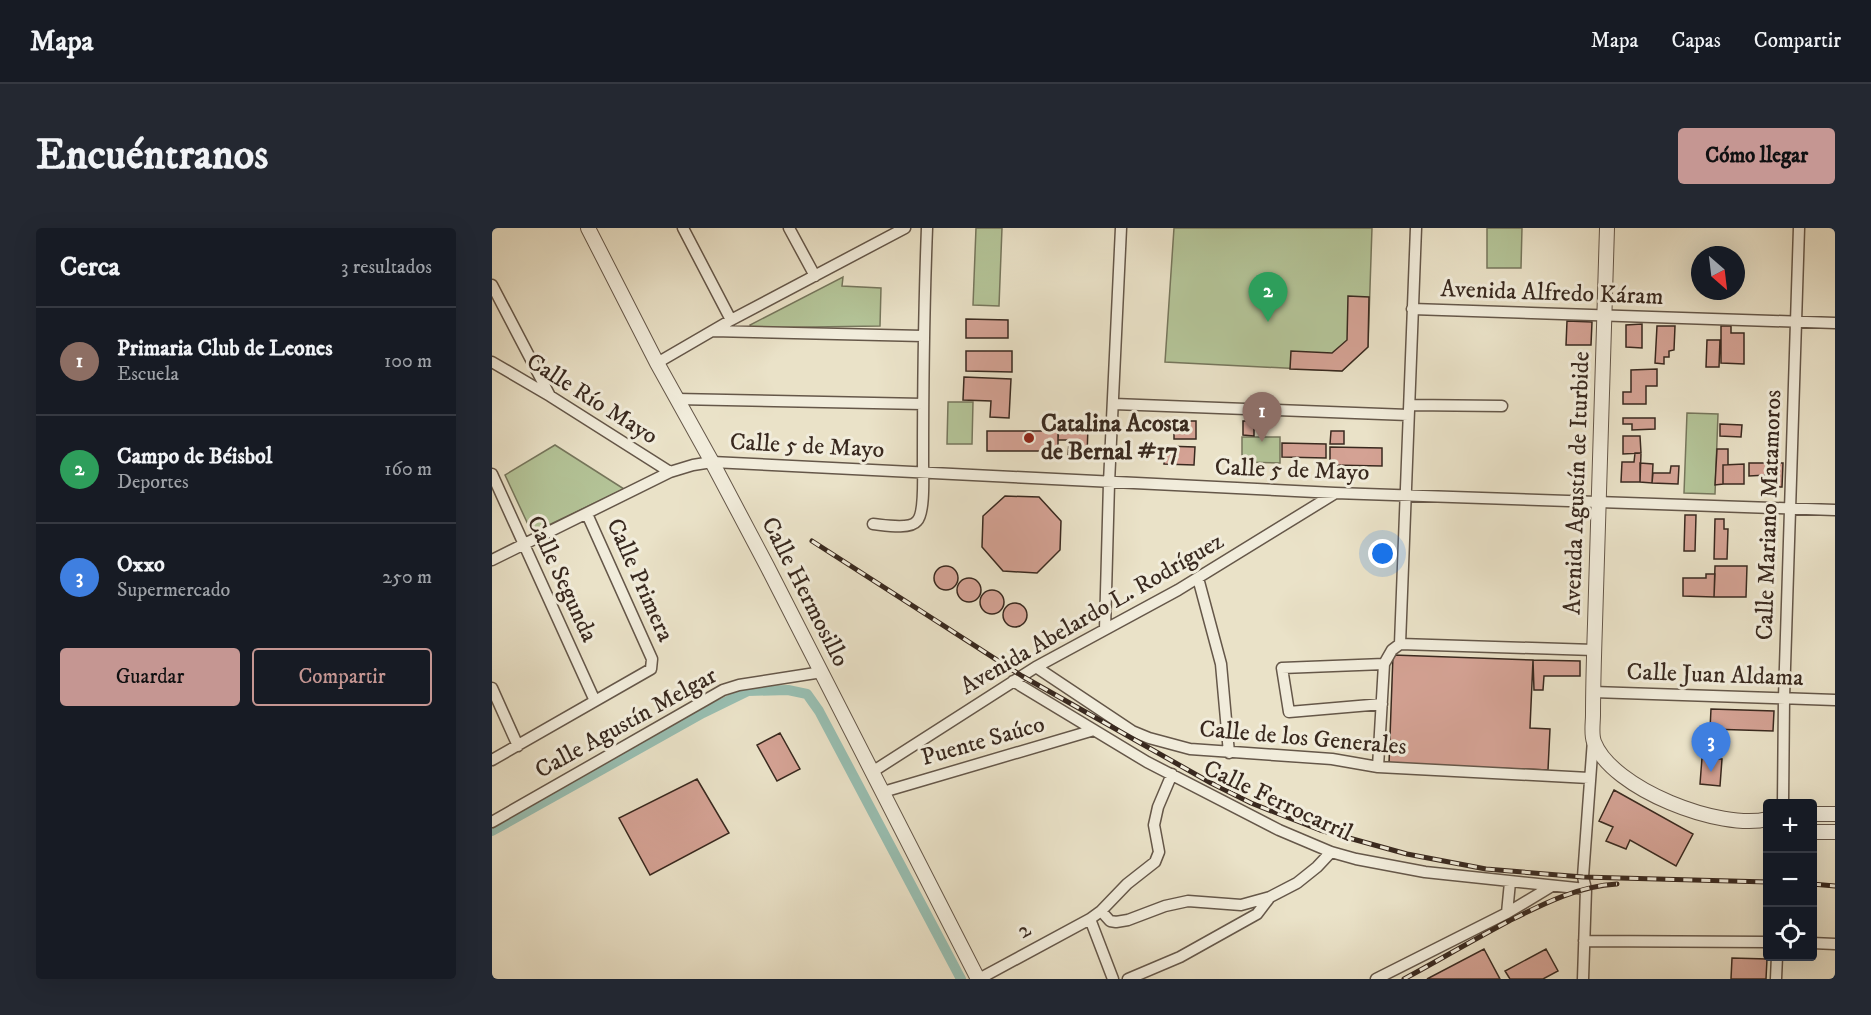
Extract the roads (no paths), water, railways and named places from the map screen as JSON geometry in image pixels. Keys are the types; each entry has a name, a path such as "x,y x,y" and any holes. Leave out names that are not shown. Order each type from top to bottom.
{"street":[{"name":"Calle Hermosillo","path":"588,228 657,363 712,462 822,672 978,979"},
{"path":"683,228 731,320"},
{"path":"789,228 815,276"},
{"path":"873,524 908,526 920,519 923,473 923,336 927,228"},
{"path":"1105,629 1109,483 1121,228"},
{"path":"1400,644 1416,228"},
{"name":"Avenida Agustín de Iturbide","path":"1593,740 1607,228"},
{"name":"Calle Mariano Matamoros","path":"1783,799 1784,698 1799,228"},
{"path":"657,363 731,320 898,230"},
{"path":"492,285 550,396"},
{"name":"Avenida Alfredo Káram","path":"1412,309 1835,323"},
{"path":"713,331 923,336"},
{"name":"Calle Río Mayo","path":"492,362 670,472"},
{"path":"676,399 923,404"},
{"path":"1114,404 1409,410 1502,406"},
{"name":"Calle 5 de Mayo","path":"492,560 670,472 712,462 1335,493 1835,510"},
{"name":"Calle Segunda","path":"492,474 595,701"},
{"name":"Avenida Abelardo L. Rodríguez","path":"872,772 1036,667 1198,578 1335,493"},
{"name":"Calle Primera","path":"587,514 653,664 647,672 595,701"},
{"path":"1198,578 1221,664 1229,753"},
{"path":"1378,767 1384,664 1392,650 1400,644 1594,650"},
{"path":"1382,704 1289,712 1282,668 1384,664"},
{"name":"Calle de los Generales","path":"1036,667 1132,731 1190,749 1332,759 1378,767 1589,778"},
{"name":"Calle Agustín Melgar","path":"492,822 723,690 739,685 822,672"},
{"name":"Calle Ferrocarril","path":"1013,681 1172,774 1279,830 1331,852 1425,872 1586,889"},
{"path":"492,688 518,746"},
{"name":"Calle Juan Aldama","path":"1593,693 1835,700"},
{"path":"492,760 595,701"},
{"name":"Puente Saúco","path":"883,792 1094,730"},
{"path":"1583,979 1586,889 1583,877 1593,740"},
{"path":"1593,740 1603,758 1615,771 1646,791 1674,804 1708,814 1739,820 1763,821"},
{"name":"2","path":"978,979 1090,919 1127,884 1155,862 1159,852 1154,825 1158,807 1172,774"},
{"path":"1817,814 1835,814"},
{"path":"1817,832 1835,832"},
{"path":"1101,911 1110,921 1116,922 1188,901 1241,905 1270,897 1297,883 1331,852"},
{"path":"1507,913 1510,882"},
{"path":"1376,979 1507,913 1552,886"},
{"path":"1128,979 1180,957 1235,927 1257,914 1270,897"},
{"path":"1090,919 1113,979"},
{"path":"1584,941 1763,942"},
{"path":"1817,943 1835,944"},
{"path":"1776,979 1777,961"}],"waterway":[{"path":"492,831 703,713 748,691 788,690 807,694 819,711 961,979"}],"railway":[{"path":"812,541 1022,676 1211,783 1251,803 1320,830 1407,854 1486,869 1583,877 1763,882"},
{"path":"1404,979 1548,902 1588,888 1617,884"},
{"path":"1817,884 1835,886"}],"place":[{"name":"Campo de Béisbol","path":"1268,322"},
{"name":"Catalina Acosta de Bernal #17","path":"1029,438"},
{"name":"Primaria Club de Leones","path":"1262,442"},
{"name":"Oxxo","path":"1711,772"}]}
